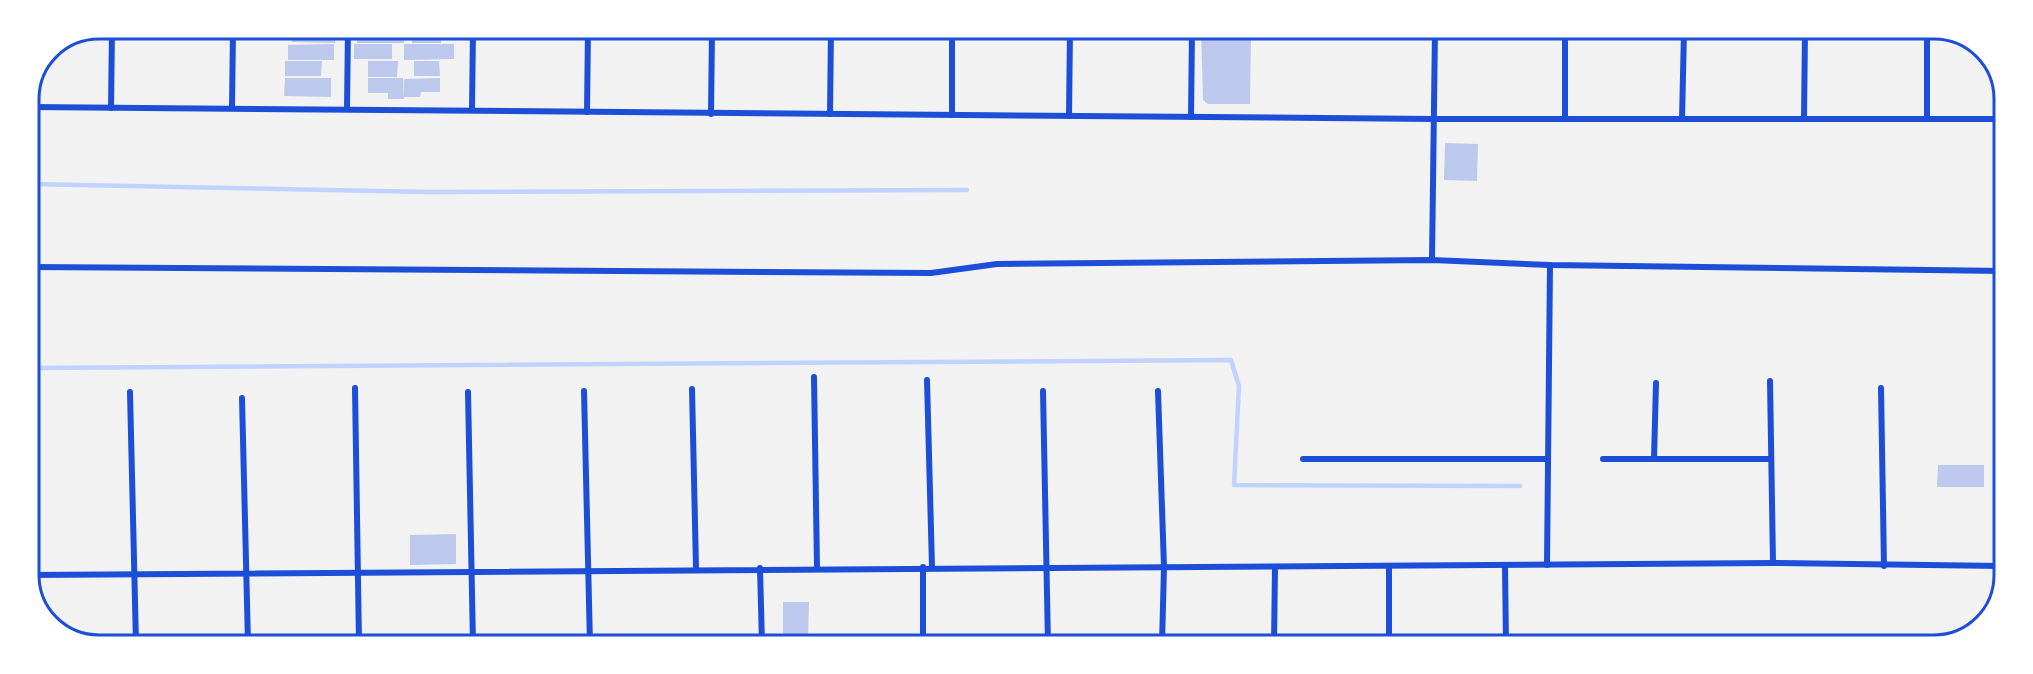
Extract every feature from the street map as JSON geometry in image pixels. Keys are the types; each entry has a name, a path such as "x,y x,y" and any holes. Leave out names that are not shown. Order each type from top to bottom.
{"street":[{"path":"111,108 112,39"},
{"path":"232,108 233,39"},
{"path":"347,108 348,39"},
{"path":"472,109 473,39"},
{"path":"587,112 588,39"},
{"path":"711,114 712,39"},
{"path":"830,114 831,39"},
{"path":"952,39 952,115"},
{"path":"1069,116 1070,39"},
{"path":"1191,117 1192,39"},
{"path":"1432,260 1435,39"},
{"path":"1565,39 1565,117"},
{"path":"1682,119 1684,39"},
{"path":"1804,118 1805,39"},
{"path":"1927,39 1927,118"},
{"path":"39,106 1434,119 1565,117 1994,119"},
{"path":"39,267 931,273 997,264 1432,260 1550,265 1994,271"},
{"path":"1547,566 1550,265"},
{"path":"814,376 817,568"},
{"path":"927,380 932,567"},
{"path":"1770,381 1769,459 1773,562"},
{"path":"1654,459 1656,383"},
{"path":"355,388 359,635"},
{"path":"1881,388 1884,566"},
{"path":"692,390 696,568"},
{"path":"584,391 590,635"},
{"path":"1043,391 1048,635"},
{"path":"1158,391 1164,567 1162,635"},
{"path":"130,392 135,635"},
{"path":"468,392 473,635"},
{"path":"242,398 248,635"},
{"path":"1303,459 1548,459"},
{"path":"1603,459 1769,459"},
{"path":"39,574 696,568 1547,566 1773,562 1884,566 1994,566"},
{"path":"1505,566 1506,635"},
{"path":"923,567 923,635"},
{"path":"1274,635 1275,567"},
{"path":"1389,567 1389,635"},
{"path":"760,568 762,635"}],"building":[{"path":"292,39 335,39 335,43 292,42"},
{"path":"357,39 404,39 404,43 357,43"},
{"path":"412,39 441,39 441,43 412,43"},
{"path":"1201,39 1251,39 1250,104 1208,104 1203,100"},
{"path":"334,44 334,60 288,60 288,45"},
{"path":"354,44 392,44 392,59 354,59"},
{"path":"404,44 454,44 454,59 404,60"},
{"path":"285,61 322,61 321,76 285,76"},
{"path":"368,61 398,61 397,77 368,77"},
{"path":"414,61 439,61 440,76 414,76"},
{"path":"285,78 331,78 331,97 284,96"},
{"path":"368,78 403,78 404,99 388,99 388,93 368,93"},
{"path":"440,78 440,92 421,92 420,97 404,97 404,79"},
{"path":"1445,143 1478,144 1477,181 1444,180"},
{"path":"1938,465 1984,465 1984,487 1937,487"},
{"path":"456,534 456,564 410,565 410,535"},
{"path":"783,602 809,602 808,635 783,635"}],"waterway":[{"path":"39,184 429,192 967,190"},
{"path":"39,368 1231,360 1239,386 1234,485 1520,486"}]}
